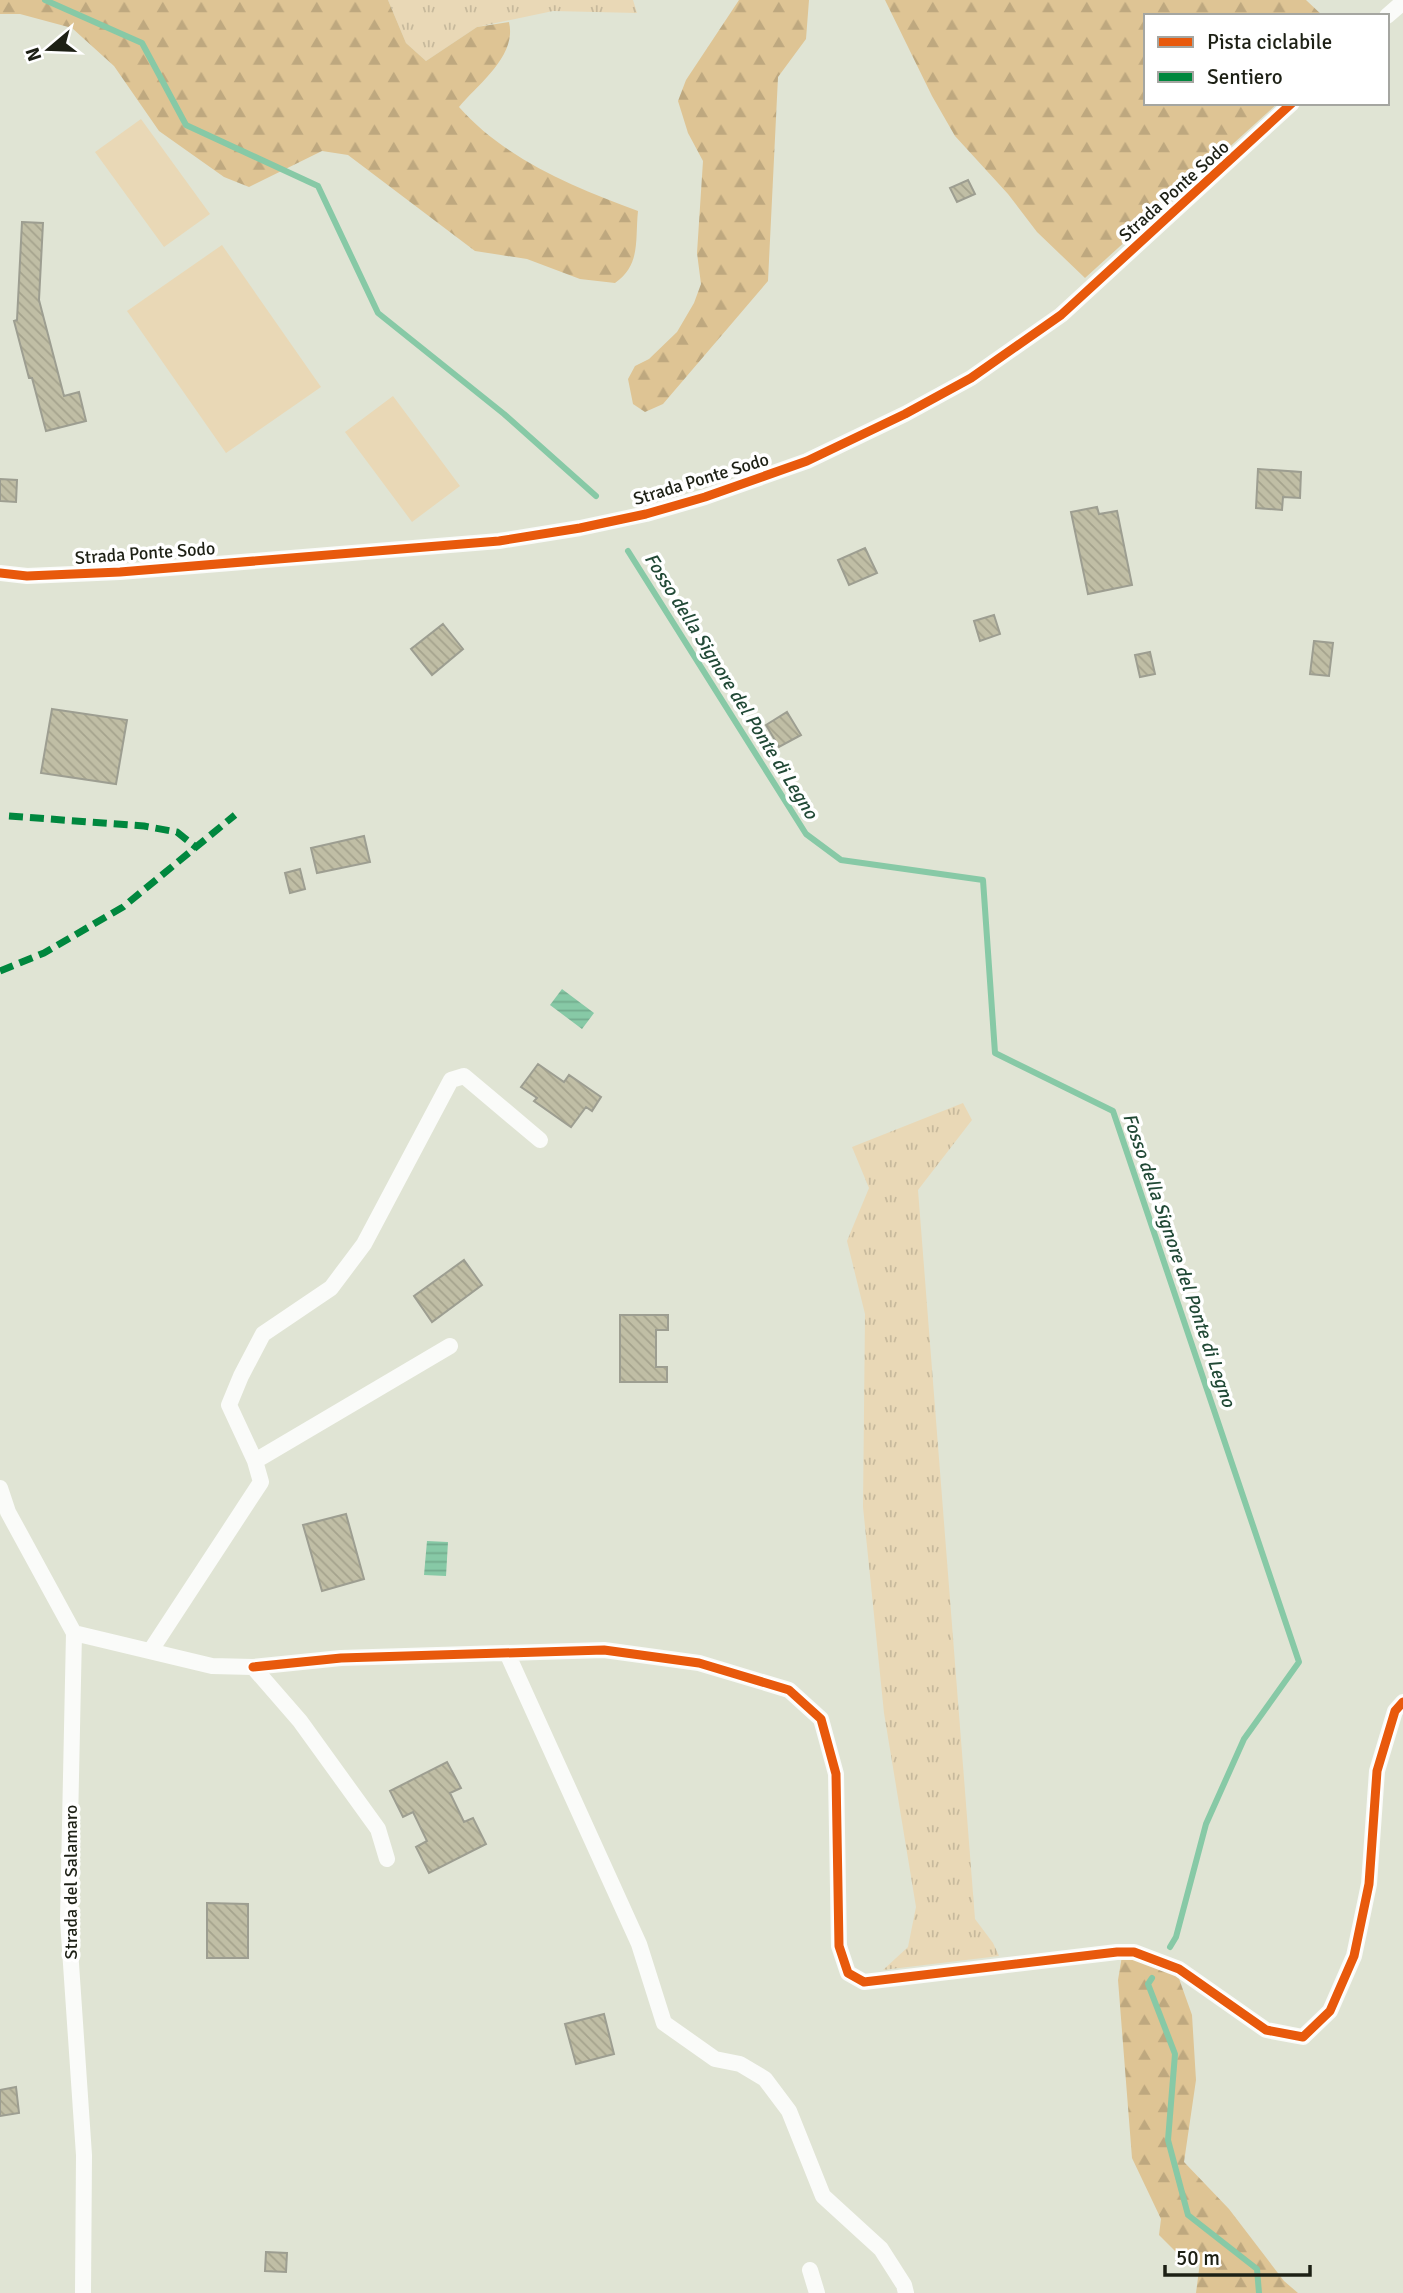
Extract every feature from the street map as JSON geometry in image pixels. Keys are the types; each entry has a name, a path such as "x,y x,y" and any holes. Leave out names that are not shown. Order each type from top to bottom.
{"street":[{"path":"1389,14 1403,2"},
{"name":"Strada Ponte Sodo","path":"0,573 27,576 120,572 499,541 646,514 705,497 807,461 905,414 971,378 1061,315 1290,105"},
{"path":"151,1650 261,1482 255,1461 229,1405 263,1334 331,1288 364,1244 451,1080 464,1076 540,1140"},
{"path":"255,1461 450,1346"},
{"name":"Strada del Salamaro","path":"0,1488 8,1512 74,1633 68,1920 84,2155 83,2293"},
{"path":"74,1633 212,1666 253,1667 341,1658 604,1650 698,1663 789,1690 821,1719 836,1774 839,1946 848,1973 864,1982 1133,1952 1179,1969 1266,2030 1303,2037 1330,2011 1354,1956 1369,1884 1377,1771 1395,1711 1403,1702"},
{"path":"507,1653 639,1944 664,2023 715,2059 740,2064 765,2078 789,2111 823,2196 881,2249 904,2285 906,2293"},
{"path":"253,1667 300,1721 378,1829 387,1859"},
{"path":"810,2270 817,2293"}],"green space":[{"path":"0,0 388,0 406,43 426,61 477,27 509,22 510,34 502,58 459,107 478,126 519,157 566,182 638,211 633,260 615,283 580,279 527,259 475,251 348,155 322,151 249,187 224,177 159,131 114,66 72,28 20,14 0,14"},
{"path":"388,0 633,0 637,13 553,11 477,27 426,61 406,43"},
{"path":"739,0 809,0 806,39 778,77 768,281 663,404 645,412 633,404 628,379 635,366 649,359 677,332 694,303 701,284 697,253 703,161 688,133 678,101 686,80"},
{"path":"885,0 1306,0 1321,14 1144,14 1144,105 1276,105 1085,278 1037,232 1008,194 955,136 932,96"},
{"path":"141,119 210,214 164,247 95,152"},
{"path":"222,245 321,387 226,453 127,311"},
{"path":"393,396 460,486 412,522 345,432"},
{"path":"963,1103 972,1120 918,1190 975,1919 999,1956 883,1970 908,1947 916,1907 884,1713 863,1507 865,1314 847,1241 869,1188 852,1147"},
{"path":"1122,1956 1177,1973 1192,2015 1196,2080 1184,2162 1229,2209 1284,2281 1298,2293 1196,2293 1200,2262 1179,2255 1159,2235 1161,2219 1132,2158 1118,1980"}],"shaded area":[{"path":"562,989 594,1013 582,1029 550,1005"},
{"path":"427,1541 448,1542 446,1576 424,1575"}],"building":[{"path":"968,180 975,194 957,202 950,188"},
{"path":"22,222 43,223 39,300 64,396 79,392 86,421 46,431 14,321 17,320"},
{"path":"1258,469 1301,472 1300,498 1283,497 1282,510 1256,508"},
{"path":"0,479 17,480 16,502 0,501"},
{"path":"1097,507 1099,514 1117,511 1132,585 1088,594 1071,512"},
{"path":"865,548 877,573 849,585 838,560"},
{"path":"994,615 1000,634 980,641 974,621"},
{"path":"443,624 463,649 432,675 411,649"},
{"path":"1314,641 1333,643 1329,676 1310,674"},
{"path":"1150,652 1155,674 1140,677 1135,655"},
{"path":"52,709 127,720 116,784 41,773"},
{"path":"787,712 801,735 779,747 766,725"},
{"path":"364,836 370,862 317,873 311,848"},
{"path":"300,869 305,889 290,893 285,873"},
{"path":"538,1064 564,1082 569,1075 601,1097 592,1111 586,1107 571,1127 534,1101 537,1098 521,1087"},
{"path":"464,1260 482,1285 432,1322 414,1296"},
{"path":"620,1315 668,1315 668,1330 656,1330 656,1367 667,1367 667,1382 620,1382"},
{"path":"346,1514 364,1579 322,1591 303,1525"},
{"path":"447,1762 461,1788 450,1793 464,1822 473,1818 486,1844 429,1873 416,1847 427,1841 413,1812 403,1817 390,1791"},
{"path":"207,1903 248,1904 248,1958 207,1958"},
{"path":"604,2014 614,2054 576,2064 565,2024"},
{"path":"16,2087 19,2113 0,2116 0,2090"},
{"path":"266,2252 287,2253 286,2272 265,2271"}],"waterway":[{"path":"45,0 142,43 186,125 318,186 378,313 504,414 596,496"},
{"name":"Fosso della Signore del Ponte di Legno","path":"628,551 806,834 841,860 983,880 995,1053 1113,1111 1299,1662 1244,1739 1206,1824 1176,1937 1170,1947"},
{"name":"Fosso della Signore del Ponte di Legno","path":"1152,1978 1148,1984 1175,2054 1168,2140 1188,2215 1257,2269 1259,2293"}],"marked path":[{"path":"0,971 44,953 123,907 235,815"},
{"path":"9,816 144,826 177,832 197,848"}],"cycle path":[{"path":"0,573 27,576 120,572 499,541 646,514 705,497 807,461 905,414 971,378 1061,315 1290,105"},
{"path":"253,1667 341,1658 604,1650 699,1663 789,1690 821,1719 836,1774 839,1946 848,1973 864,1982 1134,1952 1179,1969 1266,2030 1303,2037 1330,2011 1354,1956 1369,1884 1377,1771 1395,1711 1403,1702"}]}
